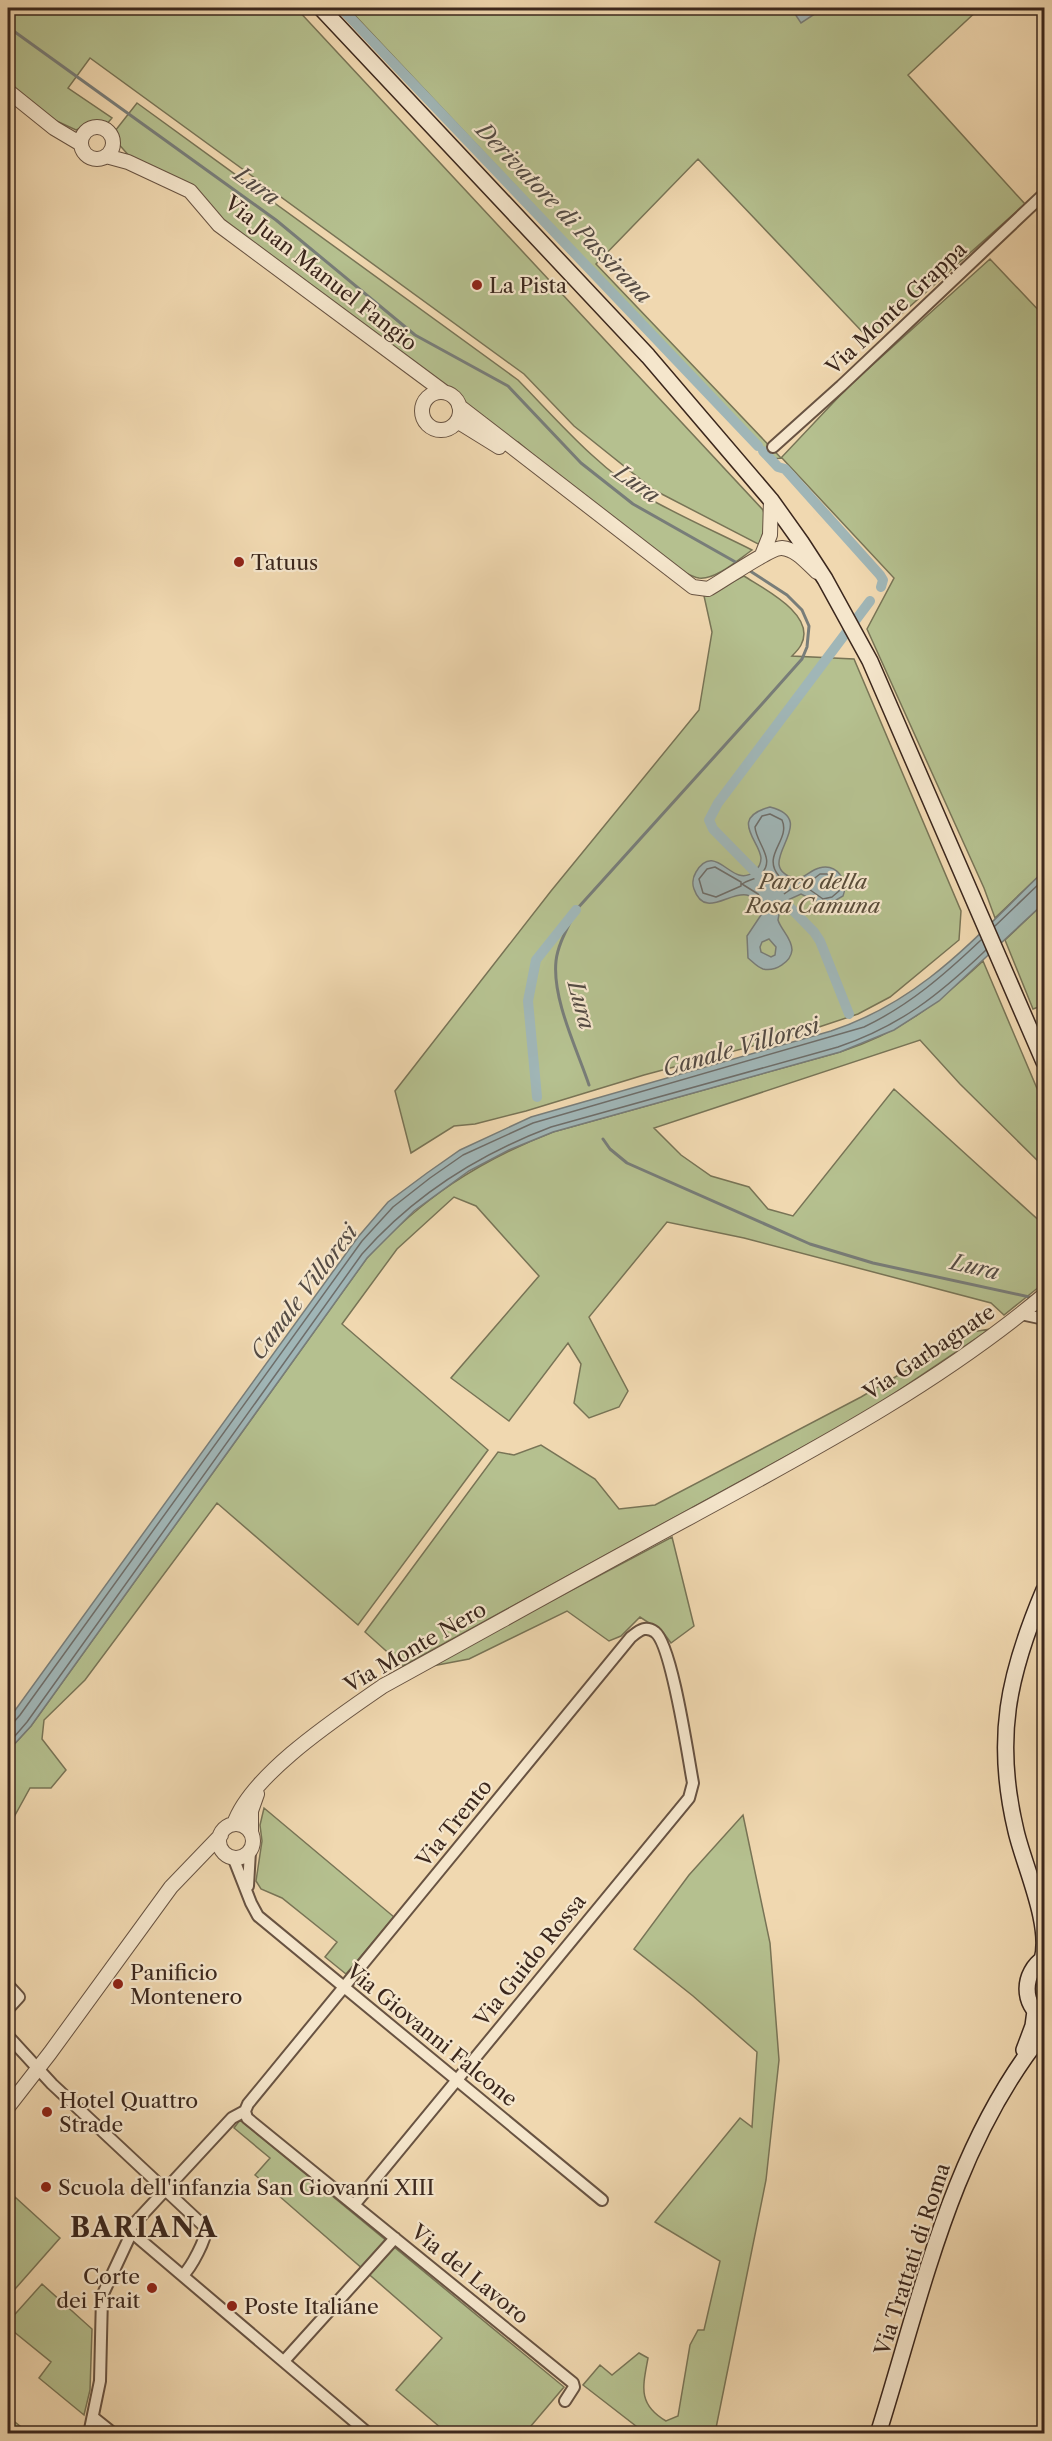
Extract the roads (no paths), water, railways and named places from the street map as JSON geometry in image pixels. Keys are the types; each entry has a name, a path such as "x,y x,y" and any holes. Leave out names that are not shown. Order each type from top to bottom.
{"main road":[{"path":"321,8 648,356 771,500 825,579 870,661 1044,1062"},
{"path":"1040,2015 1029,2002 1027,1983 1030,1974 1043,1959 1041,1918 1008,1798 1005,1738 1010,1687 1020,1650 1044,1590"},
{"name":"Via Trattati di Roma","path":"878,2433 958,2177 1015,2072 1040,2015"},
{"name":"Via Trattati di Roma","path":"1015,2072 1044,2032"}],"street":[{"path":"8,91 46,120 84,138 90,157 106,156 113,142 108,132 101,128 93,128 84,138"},
{"name":"Via Juan Manuel Fangio","path":"113,142 128,162"},
{"name":"Via Juan Manuel Fangio","path":"106,156 128,162 190,191 219,225 428,381 453,397 459,406 693,587 708,589 733,576 762,555 780,547 792,551 825,579"},
{"name":"Via Monte Grappa","path":"773,447 841,386 1044,194"},
{"path":"428,381 429,396 422,410 428,425 442,430 457,421 459,406"},
{"path":"429,396 444,392"},
{"name":"Via Juan Manuel Fangio","path":"457,421 555,481"},
{"path":"762,555 771,535 771,500"},
{"name":"Via Garbagnate","path":"602,1566 833,1439 936,1375 1044,1295"},
{"path":"1021,1314 1044,1318"},
{"name":"Via Monte Nero","path":"234,1824 246,1800 320,1730 383,1686 602,1566"},
{"name":"Via Trento","path":"89,2433 94,2418 103,2346 102,2296 130,2231 232,2118 245,2111 248,2104 631,1637 640,1629 647,1628 660,1637 668,1659 693,1783 689,1798 645,1851"},
{"name":"Via Monte Nero","path":"250,1832 253,1804 262,1784"},
{"path":"8,2107 171,1887 234,1824 243,1825 250,1832 253,1841 250,1851 247,1892"},
{"path":"221,1835 221,1846 231,1856"},
{"path":"188,1868 214,1856 243,1856 250,1851"},
{"name":"Via Guido Rossa","path":"354,2205 645,1851"},
{"name":"Via Giovanni Falcone","path":"231,1856 258,1916 602,2200"},
{"path":"8,1984 19,1997 8,2009"},
{"path":"8,2036 38,2069 207,2230 191,2266 183,2275"},
{"name":"Via del Lavoro","path":"245,2111 247,2118 573,2383 574,2387 565,2401"},
{"path":"130,2231 369,2433"},
{"path":"284,2361 395,2238"},
{"path":"94,2418 114,2433"}],"water":[{"path":"791,8 824,8 801,23"},
{"path":"770,807 785,814 790,822 789,833 779,864 783,873 797,879 819,868 831,868 840,874 844,885 843,896 826,906 801,894 781,903 778,920 792,950 786,962 768,970 759,967 748,958 747,936 761,915 755,901 747,895 738,895 709,903 700,900 693,885 696,872 707,861 718,863 743,876 757,869 761,858 748,823 751,817","holes":["769,939 776,947 775,955 771,957 761,952 760,947 762,942"]},
{"path":"1044,871 1044,903 939,1001 894,1030 840,1052 553,1132 509,1150 469,1171 414,1211 367,1258 31,1726 8,1751 8,1720 358,1237 388,1202 460,1150 531,1117 831,1031 864,1018 894,1002 946,964"}],"waterway":[{"name":"Derivatore di Passirana","path":"341,8 758,446"},
{"name":"Lura","path":"8,27 276,220 415,335 508,386 581,463 633,504 739,564"},
{"name":"Derivatore di Passirana","path":"763,451 778,467 785,469 880,575 883,580 881,587"},
{"name":"Lura","path":"589,1085 562,1007 556,976 559,948 576,910 802,659 807,647 809,626 802,610 787,595 747,569"},
{"name":"Derivatore di Passirana","path":"849,1014 820,941 814,932 713,829 709,820 718,803 870,601"},
{"path":"537,1097 528,1001 536,960 576,910"},
{"name":"Lura","path":"603,1139 610,1149 627,1163 810,1244 873,1263 1034,1298"}],"place":[{"name":"La Pista","path":"477,285"},
{"name":"Tatuus","path":"239,562"},
{"name":"Panificio Montenero","path":"118,1984"},
{"name":"Hotel Quattro Strade","path":"47,2112"},
{"name":"Scuola dell'infanzia San Giovanni XIII","path":"46,2187"},
{"name":"Corte dei Frait","path":"152,2288"},
{"name":"Poste Italiane","path":"232,2306"}],"district":[{"name":"BARIANA","path":"144,2227"}],"park label":[{"name":"Parco della Rosa Camuna","path":"813,893"}],"water label":[{"name":"Canale Villoresi","path":"741,1047"},
{"name":"Canale Villoresi","path":"304,1292"}]}
